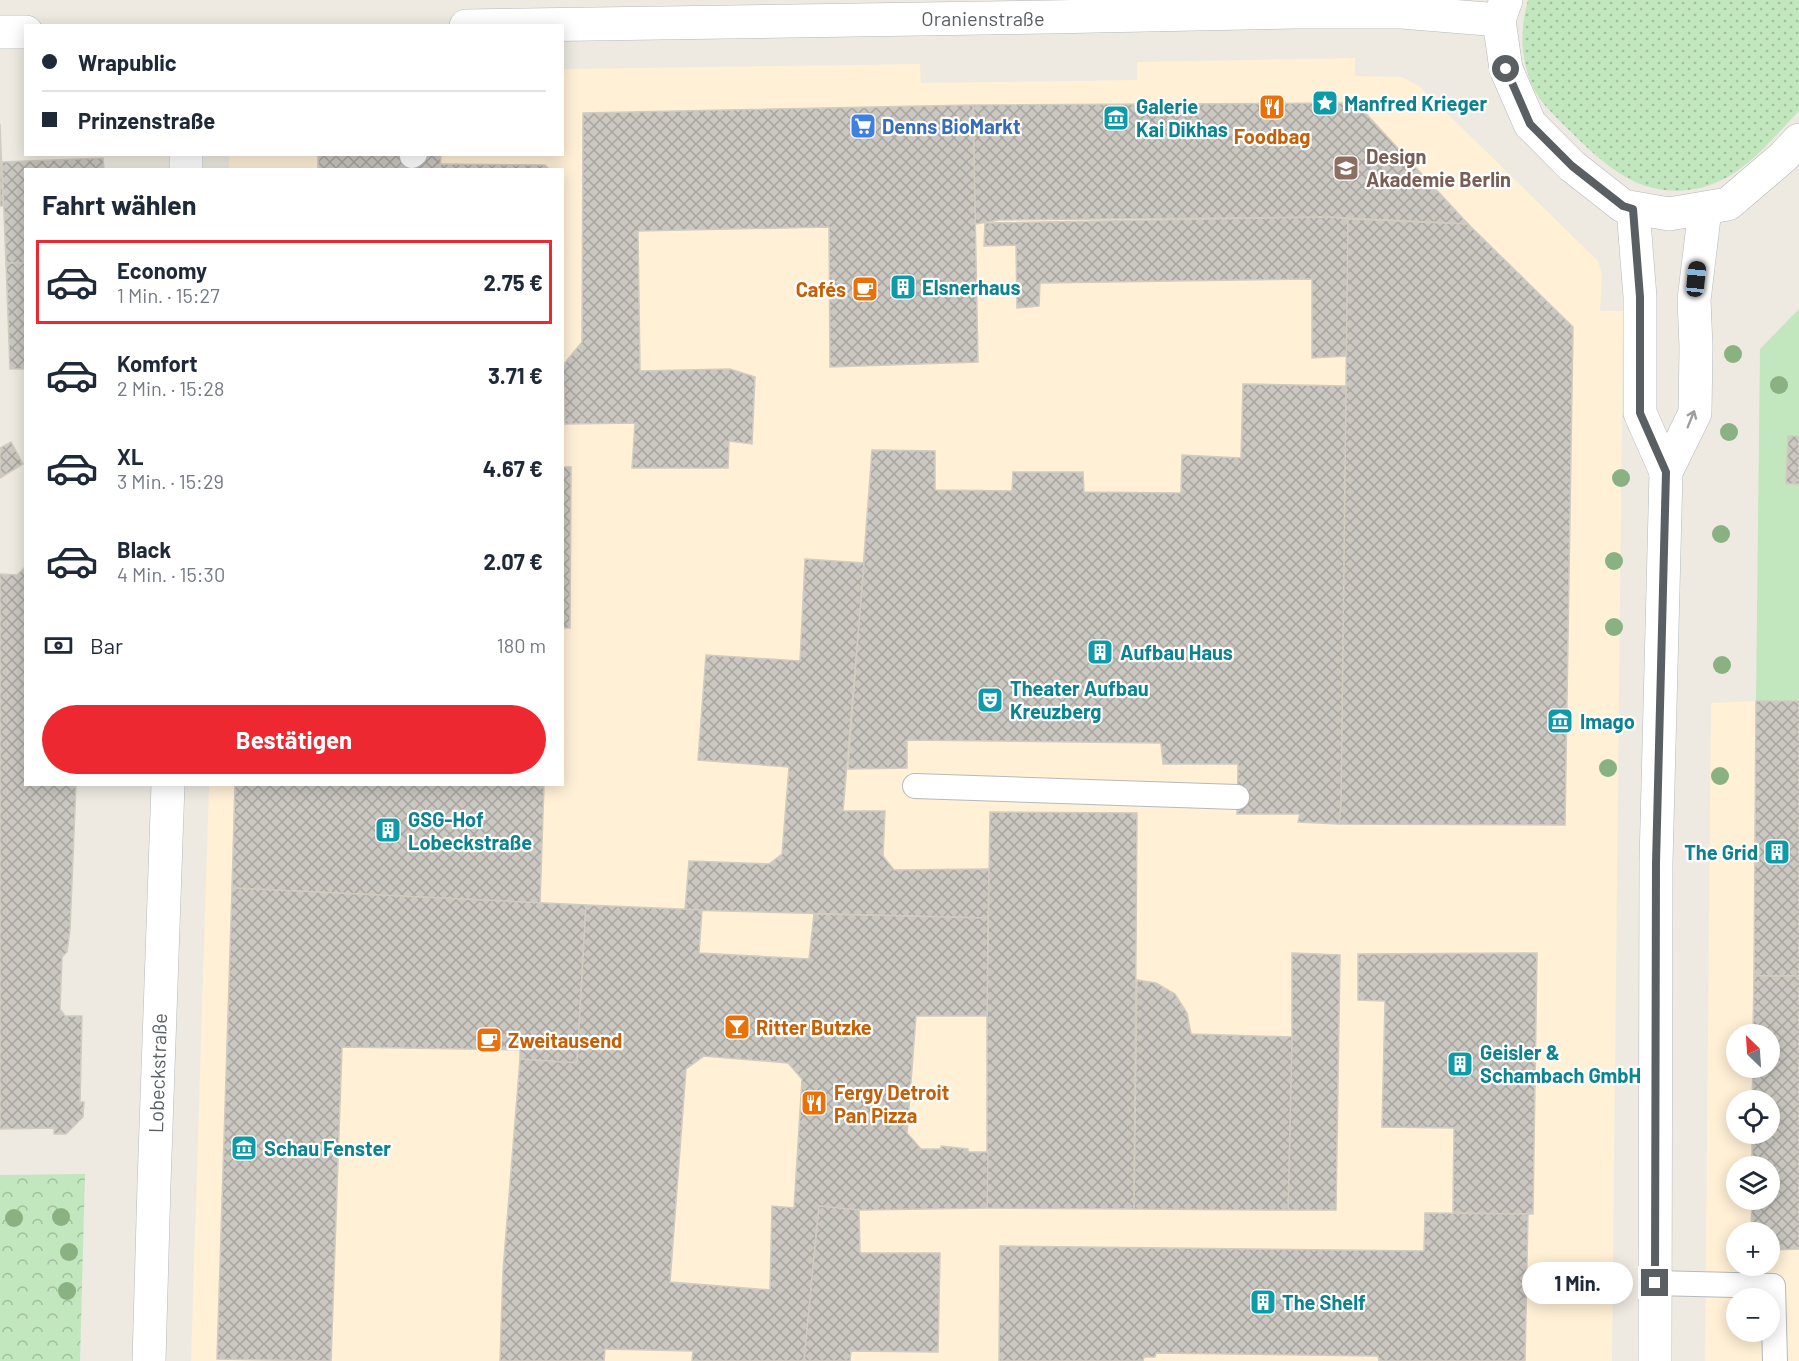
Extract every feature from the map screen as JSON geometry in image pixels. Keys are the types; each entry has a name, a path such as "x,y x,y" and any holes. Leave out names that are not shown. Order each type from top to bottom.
{"main road":[{"name":"Oranienstraße","path":"510,24 1048,9 1296,12 1503,10"},
{"path":"1503,10 1506,69 1530,124 1572,166 1623,206 1670,214 1728,204 1783,157 1799,140"},
{"path":"0,32 24,32"},
{"path":"1633,209 1640,297 1640,413 1666,472"},
{"path":"1655,1361 1656,863 1666,472 1695,413 1694,300 1705,209"},
{"name":"Lobeckstraße","path":"149,1361 168,786"}],"lane":[{"path":"915,786 1237,797"},
{"path":"1655,1283 1773,1286 1775,1361"}],"shaded area":[{"path":"1355,58 1355,76 1402,77 1419,86 1598,261 1602,273 1600,311 1623,311 1612,1361 191,1361 209,786 564,786 564,168 229,168 229,156 564,156 564,69 920,64 921,83 1137,80 1137,62"},
{"path":"1799,701 1799,1361 1705,1361 1711,703"}],"green space":[{"path":"1528,0 1799,0 1799,111 1756,156 1732,175 1718,182 1683,190 1663,190 1645,186 1613,169 1553,114 1535,92 1523,53 1524,22"},
{"path":"1799,309 1799,701 1756,701 1760,349"},
{"path":"85,1174 80,1361 0,1361 0,1175"}],"building":[{"path":"1356,103 1468,224 1330,217 999,220 975,224 973,105"},
{"name":"Elsnerhaus","path":"973,105 978,362 830,367 829,227 638,231 640,371 730,369 755,377 752,444 729,441 728,468 632,468 635,423 565,424 564,364 582,342 583,113"},
{"path":"0,124 3,206 0,206"},
{"path":"318,156 441,156 440,168 318,168"},
{"path":"103,158 104,168 24,168 24,263 6,263 2,162"},
{"path":"440,164 545,165 548,168 440,168"},
{"path":"1330,217 1348,219 1347,356 1312,358 1312,279 1040,283 1039,306 1017,308 1016,245 984,246 985,223"},
{"path":"1348,219 1468,224 1573,327 1565,825 1339,824"},
{"path":"6,263 24,263 24,369 10,369"},
{"name":"Aufbau Haus","path":"1243,384 1346,386 1339,824 1298,822 1300,814 1237,814 1238,764 1163,764 1161,743 907,740 907,768 848,769 872,450 935,451 935,490 1012,491 1013,472 1083,472 1084,492 1181,493 1182,455 1241,458"},
{"path":"1788,436 1799,436 1799,484 1786,484"},
{"path":"11,442 23,464 0,478 0,448"},
{"path":"564,467 571,467 570,628 564,628"},
{"path":"805,559 864,563 843,811 885,811 883,856 894,870 989,869 988,918 685,910 689,861 769,864 782,854 789,767 698,760 706,655 800,661"},
{"path":"24,568 24,786 76,786 70,930 67,952 62,957 60,1009 65,1016 82,1016 80,1102 84,1102 83,1117 66,1134 54,1134 54,1128 0,1129 0,574 17,575"},
{"name":"The Grid","path":"1756,701 1799,701 1799,976 1754,976"},
{"name":"GSG-Hof Lobeckstraße","path":"235,786 544,786 540,903 232,888"},
{"path":"990,812 1137,813 1134,1209 987,1208"},
{"path":"232,888 586,905 577,1063 520,1059 520,1050 342,1047 331,1361 217,1359"},
{"path":"586,905 702,910 699,953 809,959 814,914 988,918 987,1016 916,1016 907,1133 921,1149 941,1149 941,1146 968,1149 968,1152 988,1152 987,1208 859,1210 819,1206 804,1361 692,1361 693,1351 605,1349 604,1361 500,1361 503,1271 520,1059 577,1063","holes":["704,1056 788,1063 802,1079 794,1208 772,1206 770,1290 670,1282 686,1069"]},
{"path":"1292,953 1340,955 1336,1210 1288,1210"},
{"name":"Geisler & Schambach GmbH","path":"1537,953 1533,1214 1453,1213 1454,1128 1382,1127 1385,1001 1358,1000 1358,954"},
{"path":"1754,976 1799,976 1799,1249 1780,1250 1780,1222 1751,1222 1752,1210 1780,1210 1780,1156 1752,1156 1752,1144 1780,1144 1780,1090 1752,1090 1753,1078 1780,1078 1780,1024 1753,1024"},
{"path":"1137,980 1156,983 1175,994 1187,1013 1191,1034 1292,1037 1288,1210 1134,1209"},
{"path":"819,1206 859,1210 860,1253 940,1253 938,1352 851,1351 850,1361 804,1361"},
{"name":"The Shelf","path":"1425,1213 1528,1214 1525,1361 1379,1361 1378,1356 1156,1353 1155,1357 1144,1357 1143,1361 999,1361 1000,1246 1424,1251"}],"place":[{"name":"Manfred Krieger","path":"1325,103"},
{"name":"Foodbag","path":"1272,107"},
{"name":"Galerie Kai Dikhas","path":"1116,118"},
{"name":"Denns BioMarkt","path":"863,126"},
{"name":"Design Akademie Berlin","path":"1346,168"},
{"name":"Elsnerhaus","path":"903,287"},
{"name":"Cafés","path":"865,289"},
{"name":"Aufbau Haus","path":"1100,652"},
{"name":"Theater Aufbau Kreuzberg","path":"990,700"},
{"name":"Imago","path":"1560,721"},
{"name":"GSG-Hof Lobeckstraße","path":"388,830"},
{"name":"The Grid","path":"1777,852"},
{"name":"Ritter Butzke","path":"737,1027"},
{"name":"Zweitausend","path":"489,1040"},
{"name":"Geisler & Schambach GmbH","path":"1460,1064"},
{"name":"Fergy Detroit Pan Pizza","path":"814,1103"},
{"name":"Schau Fenster","path":"244,1148"},
{"name":"The Shelf","path":"1263,1302"}],"route":[{"path":"1506,69 1530,124 1572,166 1623,206 1633,209 1640,297 1640,413 1666,472 1656,863 1655,1283"}]}
